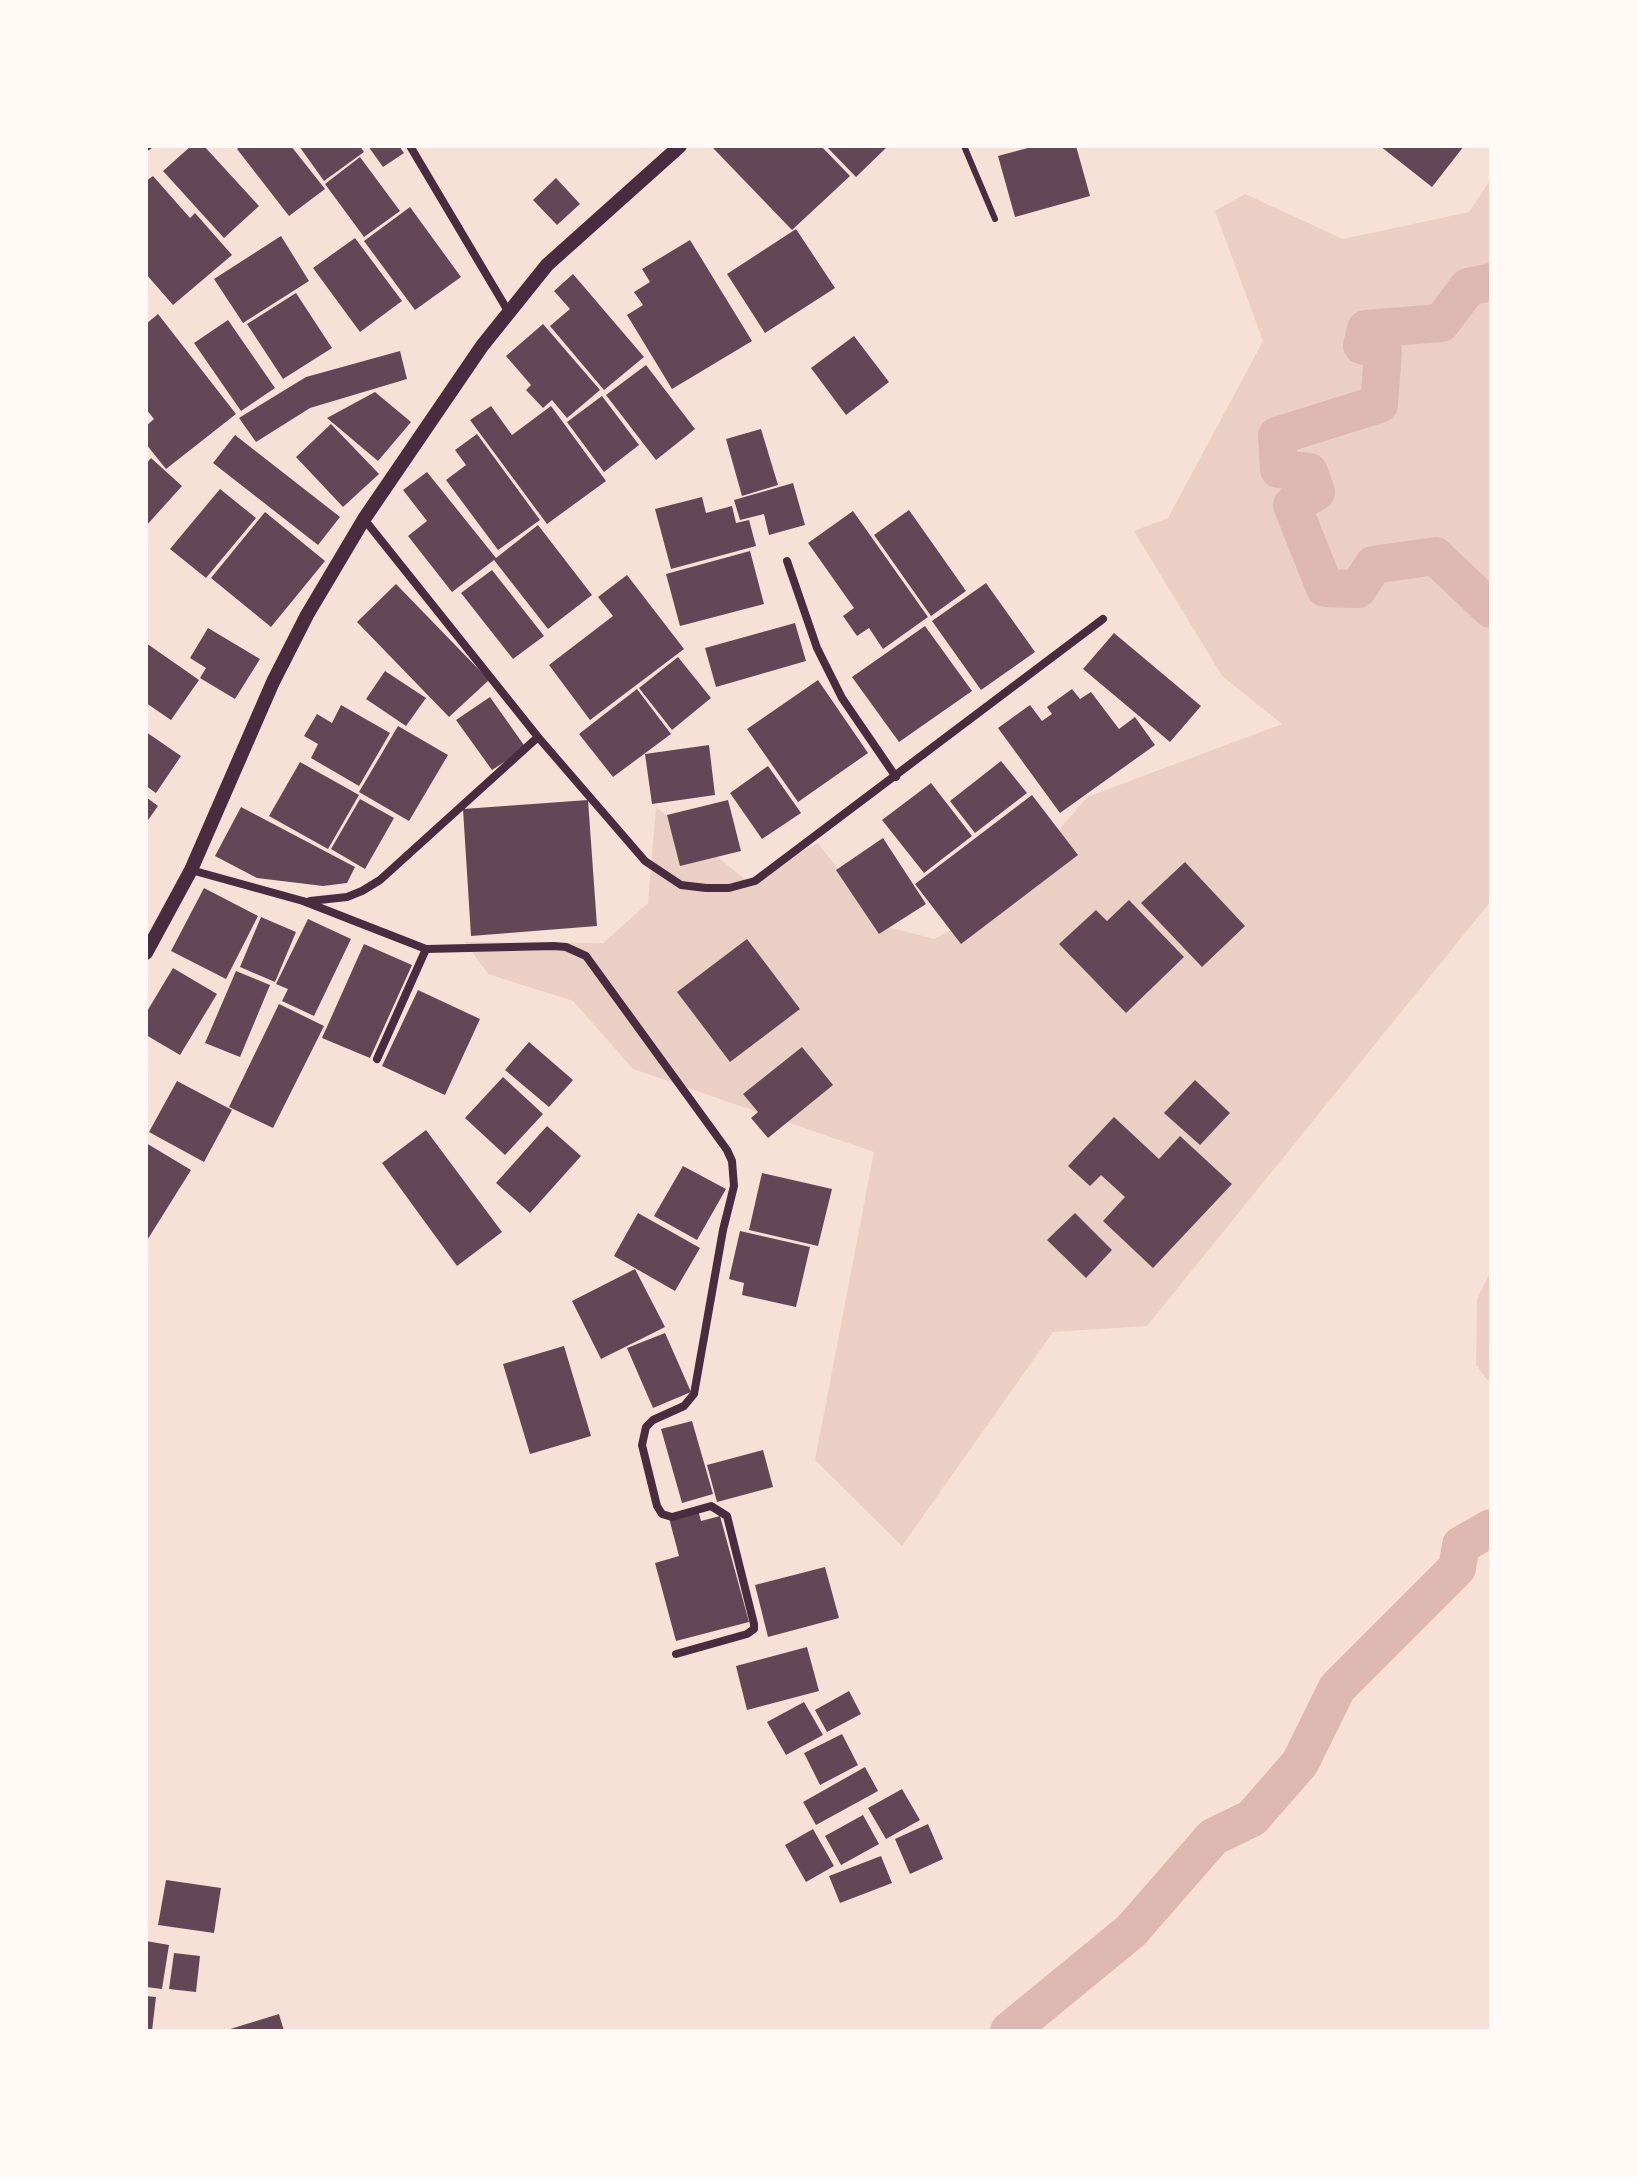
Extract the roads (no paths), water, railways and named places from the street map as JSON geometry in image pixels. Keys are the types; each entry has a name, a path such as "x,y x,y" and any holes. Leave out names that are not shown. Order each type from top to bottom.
{"street":[{"path":"410,146 508,311"},
{"path":"146,953 191,870 273,682 307,615 364,519 508,311 547,265 680,146"},
{"path":"364,519 538,737 645,861 681,885 729,888 755,881 1103,619"},
{"path":"787,561 817,648 842,698 896,777"},
{"path":"303,901 347,897 380,880 538,737"},
{"path":"191,870 303,901 426,949 554,946 576,950 586,956 727,1150 732,1161 734,1186 723,1230 694,1394 684,1406 662,1415 646,1427 642,1445 657,1506 662,1514 672,1517 711,1506 727,1516 754,1629 747,1634 676,1654"},
{"path":"377,1059 426,949"}],"lane":[{"path":"964,146 995,219"}],"waterway":[{"path":"1491,282 1468,287 1441,323 1366,329 1362,345 1383,352 1379,404 1277,436 1279,469 1309,472 1316,492 1292,505 1325,588 1358,589 1373,565 1435,556 1491,609"},
{"path":"1009,2031 1131,1931 1213,1837 1252,1818 1300,1763 1337,1688 1457,1568 1461,1545 1491,1528"}]}
